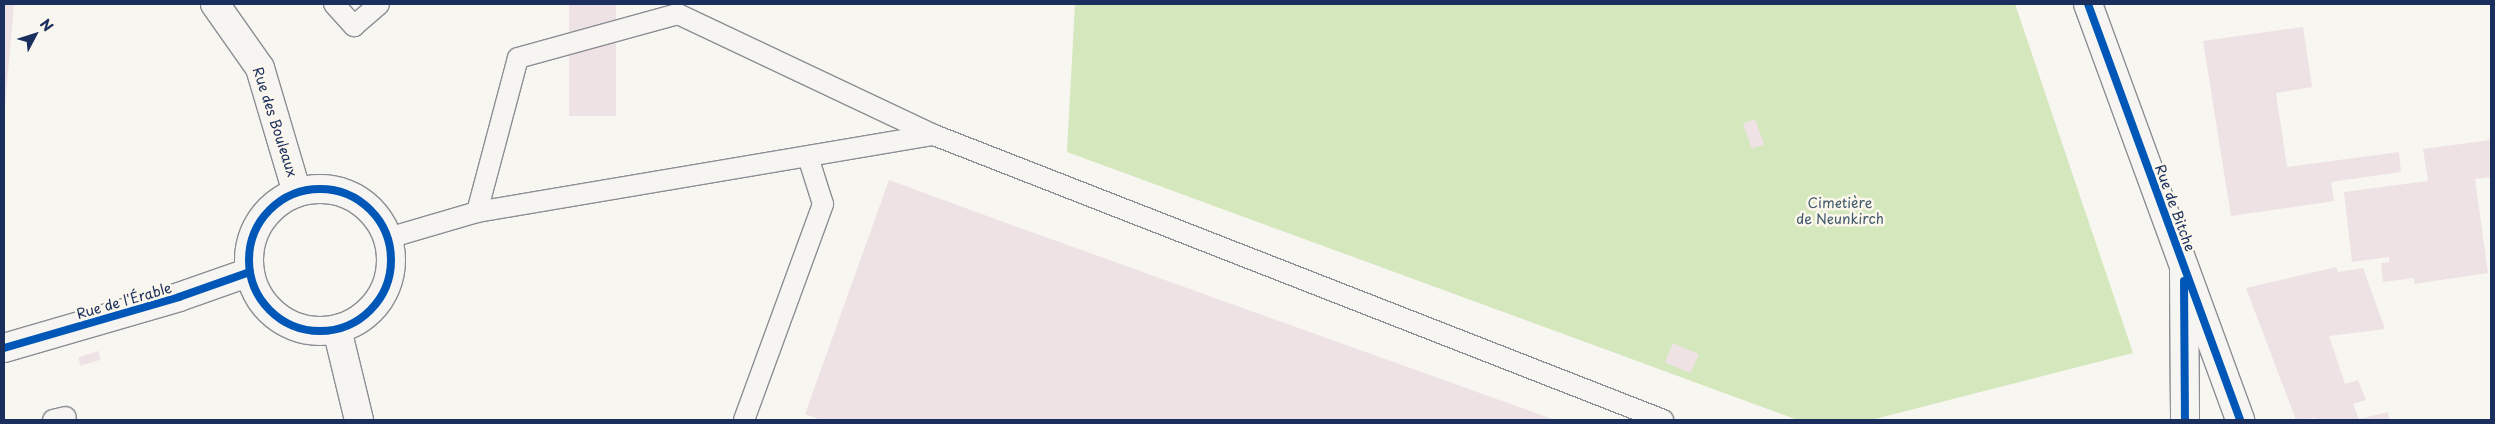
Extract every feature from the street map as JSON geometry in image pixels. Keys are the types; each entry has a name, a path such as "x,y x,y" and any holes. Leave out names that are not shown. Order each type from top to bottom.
{"street":[{"name":"Rue des Bouleaux","path":"216,4 260,68 297,193"},
{"name":"Rue de Bitche","path":"2088,4 2240,420"},
{"path":"328,189 349,194 367,205 380,221 388,238 392,262 388,284 378,303 362,319 337,329 318,332 294,327 274,314 258,295 250,272 249,250 256,229 276,204 297,193 328,189"},
{"path":"2184,271 2185,420"},
{"name":"Rue de l'Érable","path":"4,348 180,297 250,272"},
{"path":"337,329 360,420"}],"lane":[{"path":"334,4 354,26 380,4"},
{"path":"477,212 518,58 678,14 934,135 1663,420"},
{"path":"388,238 477,212 808,158 934,135"},
{"path":"744,420 823,204 808,158"}],"green space":[{"name":"Cimetière de Neunkirch","path":"1075,4 2015,4 2133,353 1871,420 1798,420 1067,152"}],"building":[{"path":"4,4 14,4 5,105 4,105"},
{"path":"569,4 616,4 616,116 569,116"},
{"path":"2303,27 2312,87 2276,93 2287,167 2399,152 2401,172 2331,182 2334,201 2231,216 2203,41"},
{"path":"1755,119 1764,144 1752,149 1743,123"},
{"path":"2491,140 2491,177 2475,179 2488,273 2414,284 2414,278 2383,282 2381,263 2389,262 2389,257 2352,262 2344,192 2428,181 2423,149"},
{"path":"889,180 1555,420 821,420 805,414"},
{"path":"2336,267 2338,272 2363,268 2385,329 2329,336 2345,384 2358,380 2366,400 2353,404 2359,419 2388,412 2389,420 2317,420 2315,418 2296,420 2246,288"},
{"path":"1673,343 1699,354 1691,373 1665,362"},
{"path":"98,351 101,360 81,366 78,357"}],"cycle path":[{"path":"2088,4 2240,420"},
{"path":"320,189 347,195 359,201 370,210 379,221 385,233 391,260 385,287 379,299 370,310 359,319 347,325 320,331 293,325 281,319 270,310 261,299 255,287 249,260 255,233 261,221 270,210 281,201 293,195 320,189"},
{"path":"4,348 179,297 250,272"},
{"path":"2184,281 2185,420"}]}
